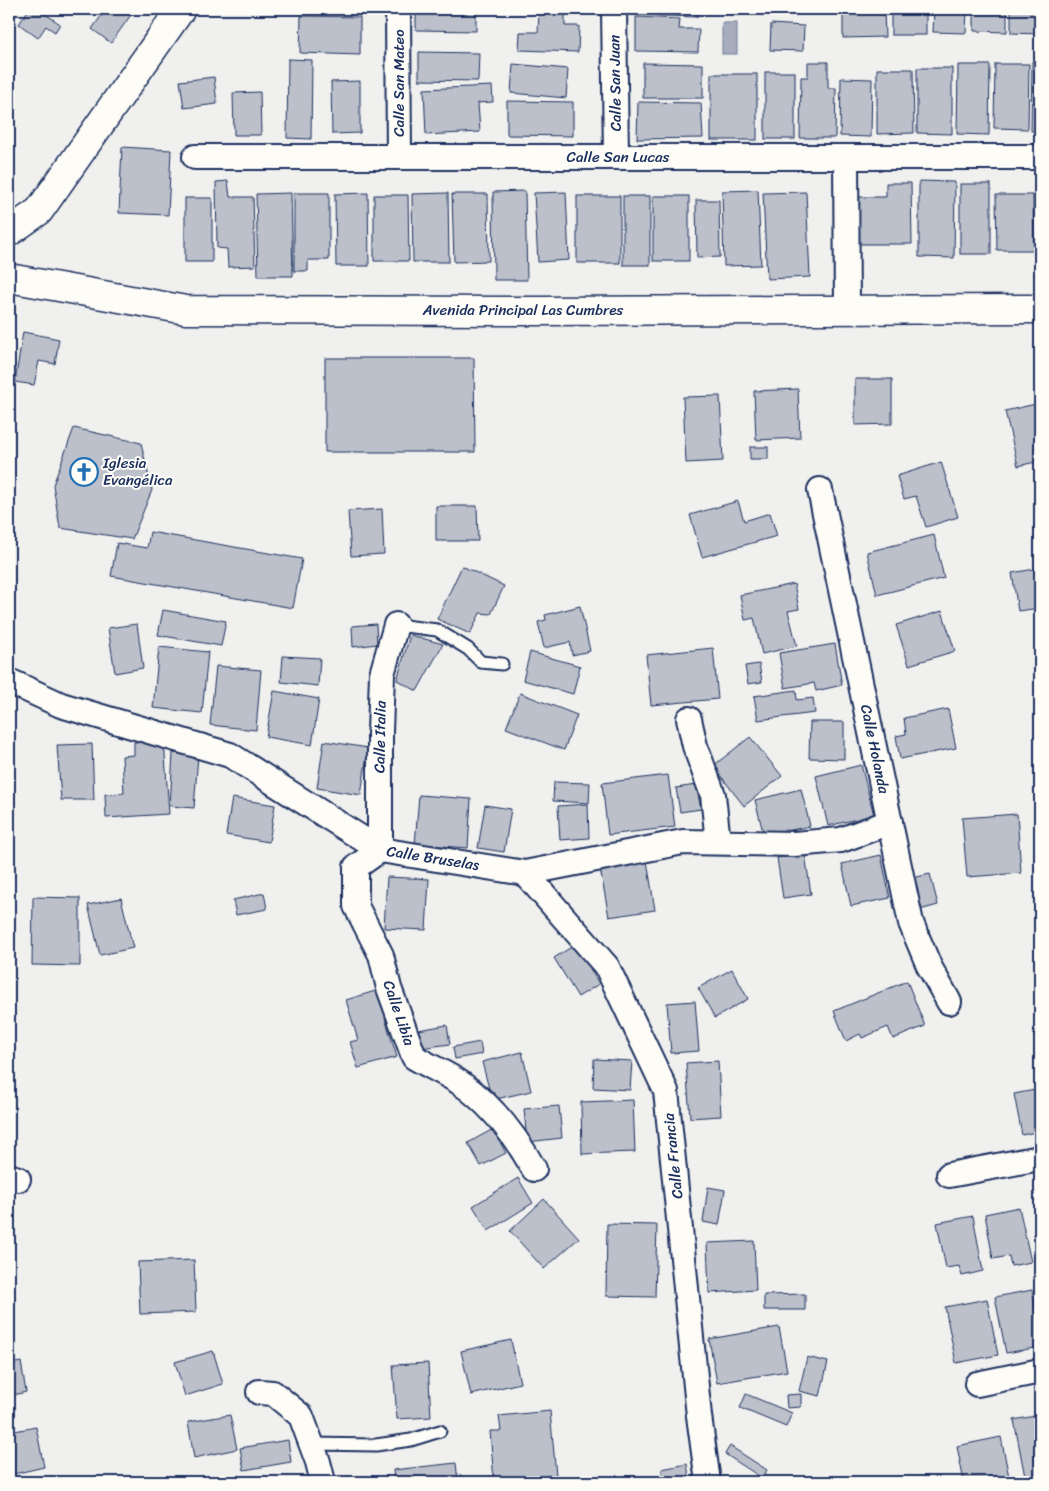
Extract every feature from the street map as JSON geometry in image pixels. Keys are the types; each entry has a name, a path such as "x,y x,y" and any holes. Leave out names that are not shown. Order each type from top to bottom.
{"street":[{"path":"9,232 39,211 181,9"},
{"name":"Calle San Mateo","path":"398,9 399,157"},
{"name":"Calle San Juan","path":"614,9 616,157"},
{"name":"Calle San Lucas","path":"195,157 1040,157"},
{"path":"846,158 847,308"},
{"name":"Avenida Principal Las Cumbres","path":"9,278 186,310 1040,309"},
{"name":"Calle Holanda","path":"820,490 911,924 929,966 949,1002"},
{"name":"Calle Italia","path":"380,850 382,674 396,625"},
{"name":"Calle Bruselas","path":"9,681 61,704 230,755 380,850 525,873 683,842 794,844 841,840 890,822"},
{"path":"689,719 695,746 712,794 718,842"},
{"name":"Calle Libia","path":"380,850 356,867 356,906 381,956 389,988 414,1058 460,1082 484,1103 520,1143 534,1169"},
{"name":"Calle Francia","path":"525,873 607,967 666,1090 699,1416 708,1482"},
{"path":"949,1175 1040,1158"},
{"path":"977,1384 1040,1371"},
{"path":"259,1392 273,1393 301,1416 323,1482"}],"lane":[{"path":"396,625 437,630 468,649 481,662 502,664"},
{"path":"311,1444 376,1445 412,1440 440,1431"}],"water":[{"path":"722,23 737,23 737,54 722,54"}],"building":[{"path":"29,9 38,9 60,24 55,32 46,26 38,38 19,24"},
{"path":"106,9 135,9 111,43 92,29"},
{"path":"302,9 364,9 302,11"},
{"path":"416,9 476,9 476,31 416,30"},
{"path":"636,9 698,9 697,17 636,15"},
{"path":"843,9 884,9 885,37 843,38"},
{"path":"891,9 926,9 926,35 891,35"},
{"path":"934,9 967,9 966,33 933,32"},
{"path":"974,9 1007,9 1007,32 974,31"},
{"path":"1011,9 1040,9 1040,34 1011,33"},
{"path":"539,12 565,13 565,26 579,26 578,52 519,50 520,32 538,32"},
{"path":"301,16 360,17 360,55 300,53"},
{"path":"636,17 680,19 679,29 699,29 698,52 636,51"},
{"path":"771,24 804,26 803,51 770,50"},
{"path":"419,52 479,53 478,81 419,80"},
{"path":"288,59 312,60 311,139 287,138"},
{"path":"1032,61 1040,61 1040,131 1031,131"},
{"path":"808,62 828,62 828,88 836,88 835,138 800,138 801,77 808,77"},
{"path":"643,63 703,64 703,98 643,98"},
{"path":"513,64 568,69 566,98 511,93"},
{"path":"995,64 1029,64 1028,129 994,128"},
{"path":"958,65 990,65 989,135 957,134"},
{"path":"917,68 952,68 952,134 917,133"},
{"path":"877,69 913,69 914,133 877,134"},
{"path":"765,72 795,72 795,139 765,139"},
{"path":"711,74 757,74 757,140 711,140"},
{"path":"214,77 217,104 184,108 180,81"},
{"path":"841,78 872,79 871,137 840,136"},
{"path":"360,81 360,133 332,134 331,82"},
{"path":"492,86 493,102 478,103 480,132 426,135 424,89"},
{"path":"260,92 261,135 234,135 233,93"},
{"path":"507,101 573,102 573,136 507,135"},
{"path":"638,102 701,103 703,138 637,139"},
{"path":"122,147 171,150 168,215 119,213"},
{"path":"228,181 230,197 253,197 255,266 228,267 227,249 217,248 216,182"},
{"path":"919,181 955,182 954,258 919,257"},
{"path":"886,183 911,183 912,244 859,244 859,197 886,197"},
{"path":"960,184 991,184 991,254 960,254"},
{"path":"758,190 761,265 724,266 722,191"},
{"path":"525,191 527,280 494,280 493,192"},
{"path":"566,192 569,260 538,262 534,193"},
{"path":"806,192 810,277 767,279 763,193"},
{"path":"291,193 293,276 258,276 256,194"},
{"path":"294,193 329,193 329,260 308,260 308,271 294,271"},
{"path":"368,193 369,266 336,266 335,194"},
{"path":"448,193 449,262 413,262 412,194"},
{"path":"452,194 488,194 489,261 454,262"},
{"path":"374,195 408,195 409,261 374,261"},
{"path":"996,195 1033,195 1034,250 997,250"},
{"path":"577,196 620,196 620,263 577,263"},
{"path":"623,196 650,196 650,265 623,265"},
{"path":"653,196 689,196 689,261 653,261"},
{"path":"1040,197 1040,261 1037,260"},
{"path":"185,198 212,198 212,262 185,262"},
{"path":"696,200 719,200 720,257 697,258"},
{"path":"23,332 59,339 55,364 39,361 34,385 15,382"},
{"path":"325,358 474,358 475,452 325,452"},
{"path":"855,379 892,379 892,424 855,425"},
{"path":"798,389 800,438 756,440 754,391"},
{"path":"720,396 723,461 686,463 683,397"},
{"path":"1040,403 1040,461 1018,466 1005,411"},
{"path":"74,428 141,443 152,490 132,539 60,528 53,485"},
{"path":"750,447 768,447 768,459 750,459"},
{"path":"941,462 958,517 926,527 916,496 904,499 897,476"},
{"path":"738,501 744,521 770,513 777,536 702,557 690,515"},
{"path":"436,506 477,506 478,541 436,541"},
{"path":"382,509 384,554 351,556 348,511"},
{"path":"150,532 302,559 293,608 111,576 117,543 147,548"},
{"path":"934,535 944,578 877,595 867,552"},
{"path":"462,566 504,586 491,614 480,613 470,634 437,619"},
{"path":"1040,568 1040,608 1018,611 1012,573"},
{"path":"794,584 799,609 788,611 797,646 762,654 754,618 745,620 740,595"},
{"path":"580,606 590,651 572,655 570,642 544,648 538,622 546,620 545,615"},
{"path":"163,610 226,621 221,646 158,635"},
{"path":"942,611 955,651 909,665 896,625"},
{"path":"137,624 143,668 115,673 108,628"},
{"path":"376,624 377,644 353,647 352,626"},
{"path":"410,635 443,644 417,691 397,680"},
{"path":"835,644 842,685 816,691 814,683 785,688 779,653"},
{"path":"159,647 208,652 202,713 153,708"},
{"path":"713,648 718,699 651,705 646,655"},
{"path":"530,652 580,666 573,694 523,680"},
{"path":"283,656 320,658 318,686 281,682"},
{"path":"759,664 762,682 748,684 745,666"},
{"path":"216,666 261,670 256,730 210,725"},
{"path":"796,690 797,700 813,698 815,713 758,720 754,696"},
{"path":"274,691 319,699 312,745 266,737"},
{"path":"520,693 577,715 564,750 506,728"},
{"path":"948,709 956,748 900,759 896,736 906,734 904,718"},
{"path":"810,722 844,722 844,759 809,758"},
{"path":"750,737 782,776 744,806 713,766"},
{"path":"164,740 169,814 106,818 105,794 124,793 122,756 134,755 134,742"},
{"path":"324,741 368,748 361,795 317,788"},
{"path":"92,744 94,800 61,800 57,745"},
{"path":"173,753 198,755 194,808 170,806"},
{"path":"861,765 874,815 828,826 816,776"},
{"path":"668,775 675,827 608,835 602,783"},
{"path":"554,782 590,783 589,803 553,801"},
{"path":"696,785 701,809 680,812 676,788"},
{"path":"801,789 810,826 764,836 755,800"},
{"path":"419,795 471,799 468,848 415,844"},
{"path":"232,798 275,805 269,842 226,835"},
{"path":"588,804 589,838 560,840 558,806"},
{"path":"485,805 511,809 504,852 478,848"},
{"path":"1017,814 1021,873 967,877 962,818"},
{"path":"9,828 10,828 9,871"},
{"path":"805,854 811,894 783,898 777,858"},
{"path":"881,855 890,898 851,906 842,864"},
{"path":"647,861 655,910 609,917 600,868"},
{"path":"930,874 938,905 916,911 908,879"},
{"path":"387,877 429,879 426,930 384,928"},
{"path":"264,893 267,909 236,915 233,900"},
{"path":"33,897 80,898 80,966 32,965"},
{"path":"121,898 133,948 100,955 88,905"},
{"path":"576,944 599,984 578,997 554,958"},
{"path":"732,969 748,999 715,1018 698,988"},
{"path":"907,981 925,1026 893,1039 888,1027 862,1038 860,1034 846,1041 834,1011"},
{"path":"385,988 393,1016 385,1018 397,1057 358,1068 350,1042 358,1040 346,1000"},
{"path":"695,1001 699,1051 671,1053 667,1003"},
{"path":"447,1025 450,1044 421,1048 418,1030"},
{"path":"480,1042 482,1054 455,1059 453,1047"},
{"path":"522,1052 531,1091 492,1100 482,1062"},
{"path":"594,1059 632,1061 630,1090 593,1088"},
{"path":"718,1061 721,1116 690,1118 686,1063"},
{"path":"1040,1089 1040,1131 1022,1135 1014,1094"},
{"path":"633,1100 635,1152 582,1154 581,1102"},
{"path":"559,1106 562,1138 527,1142 524,1109"},
{"path":"493,1129 506,1153 481,1166 468,1143"},
{"path":"518,1178 533,1203 488,1231 473,1206"},
{"path":"708,1187 725,1190 719,1225 703,1222"},
{"path":"544,1199 579,1238 544,1269 510,1231"},
{"path":"1040,1203 1040,1224 1036,1204"},
{"path":"1019,1207 1031,1262 1011,1266 1009,1256 993,1259 985,1214"},
{"path":"973,1216 983,1271 962,1276 959,1266 946,1268 937,1223"},
{"path":"607,1224 657,1225 655,1297 606,1296"},
{"path":"754,1241 756,1290 709,1293 707,1243"},
{"path":"194,1260 196,1312 140,1314 138,1262"},
{"path":"1032,1290 1040,1332 1040,1347 1006,1353 995,1297"},
{"path":"805,1294 805,1310 764,1310 764,1295"},
{"path":"987,1299 998,1355 956,1363 945,1307"},
{"path":"779,1327 787,1371 717,1383 709,1339"},
{"path":"511,1340 520,1383 471,1395 461,1351"},
{"path":"213,1351 223,1384 185,1396 175,1362"},
{"path":"807,1357 828,1362 820,1396 799,1391"},
{"path":"21,1362 26,1392 9,1396 9,1364"},
{"path":"428,1363 431,1417 397,1419 393,1365"},
{"path":"746,1394 792,1413 786,1427 740,1408"},
{"path":"801,1394 801,1407 787,1408 786,1395"},
{"path":"550,1411 556,1475 494,1481 490,1431 501,1431 499,1416"},
{"path":"230,1415 237,1449 194,1458 188,1422"},
{"path":"1040,1415 1040,1482 1026,1482 1014,1420"},
{"path":"36,1427 44,1467 9,1475 9,1432"},
{"path":"1001,1437 1010,1482 964,1482 957,1446"},
{"path":"288,1440 291,1462 244,1470 240,1448"},
{"path":"730,1446 767,1470 762,1478 725,1454"},
{"path":"456,1463 458,1482 394,1482 393,1470"},
{"path":"687,1464 690,1482 664,1482 662,1469"}],"place":[{"name":"Iglesia Evangélica","path":"84,472"}]}
